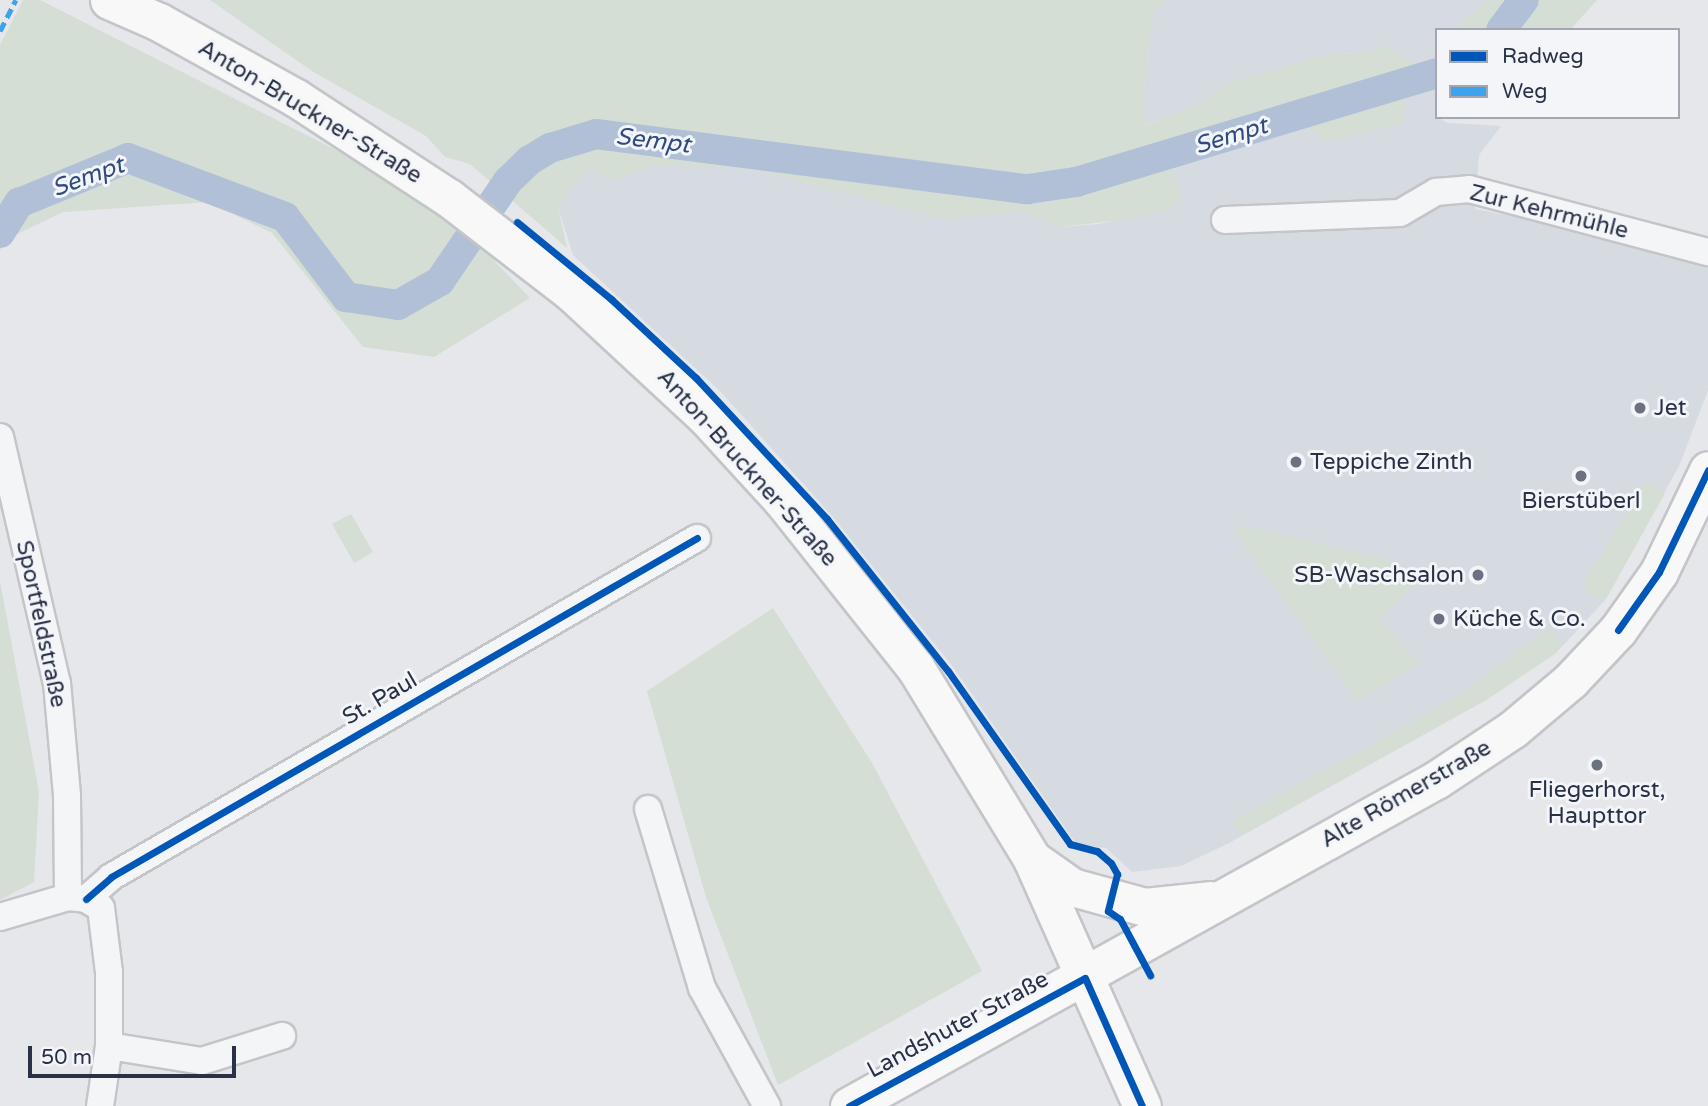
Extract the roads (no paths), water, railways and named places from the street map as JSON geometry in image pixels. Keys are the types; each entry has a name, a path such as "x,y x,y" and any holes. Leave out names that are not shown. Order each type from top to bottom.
{"main road":[{"name":"Anton-Bruckner-Straße","path":"109,0 159,22 296,98 449,198 500,236 642,355 782,500 915,667 1032,859 1142,1106"},
{"name":"Alte Römerstraße","path":"1085,978 1467,761 1570,681 1618,630 1659,572 1708,470"},
{"path":"1032,859 1072,887 1145,907 1222,898"},
{"name":"Landshuter Straße","path":"849,1106 1085,978"}],"street":[{"name":"Zur Kehrmühle","path":"1225,220 1400,213 1436,192 1469,189 1708,252"},
{"name":"Sportfeldstraße","path":"0,436 57,683 77,898"},
{"name":"St. Paul","path":"0,917 77,898 696,538"},
{"path":"648,809 702,988 767,1106"},
{"path":"77,898 101,908 107,929 109,1046 100,1106"},
{"path":"109,1046 202,1061 282,1036"}],"waterway":[{"name":"Sempt","path":"1503,28 1524,0"},
{"name":"Sempt","path":"0,233 19,203 128,158 285,217 346,297 398,305 440,281 508,181 530,160 550,148 596,134 1028,189 1076,182 1435,74"}],"place":[{"name":"Jet","path":"1640,408"},
{"name":"Teppiche Zinth","path":"1296,462"},
{"name":"Bierstüberl","path":"1581,476"},
{"name":"SB-Waschsalon","path":"1478,575"},
{"name":"Küche & Co.","path":"1439,619"},
{"name":"Fliegerhorst, Haupttor","path":"1597,765"}]}
